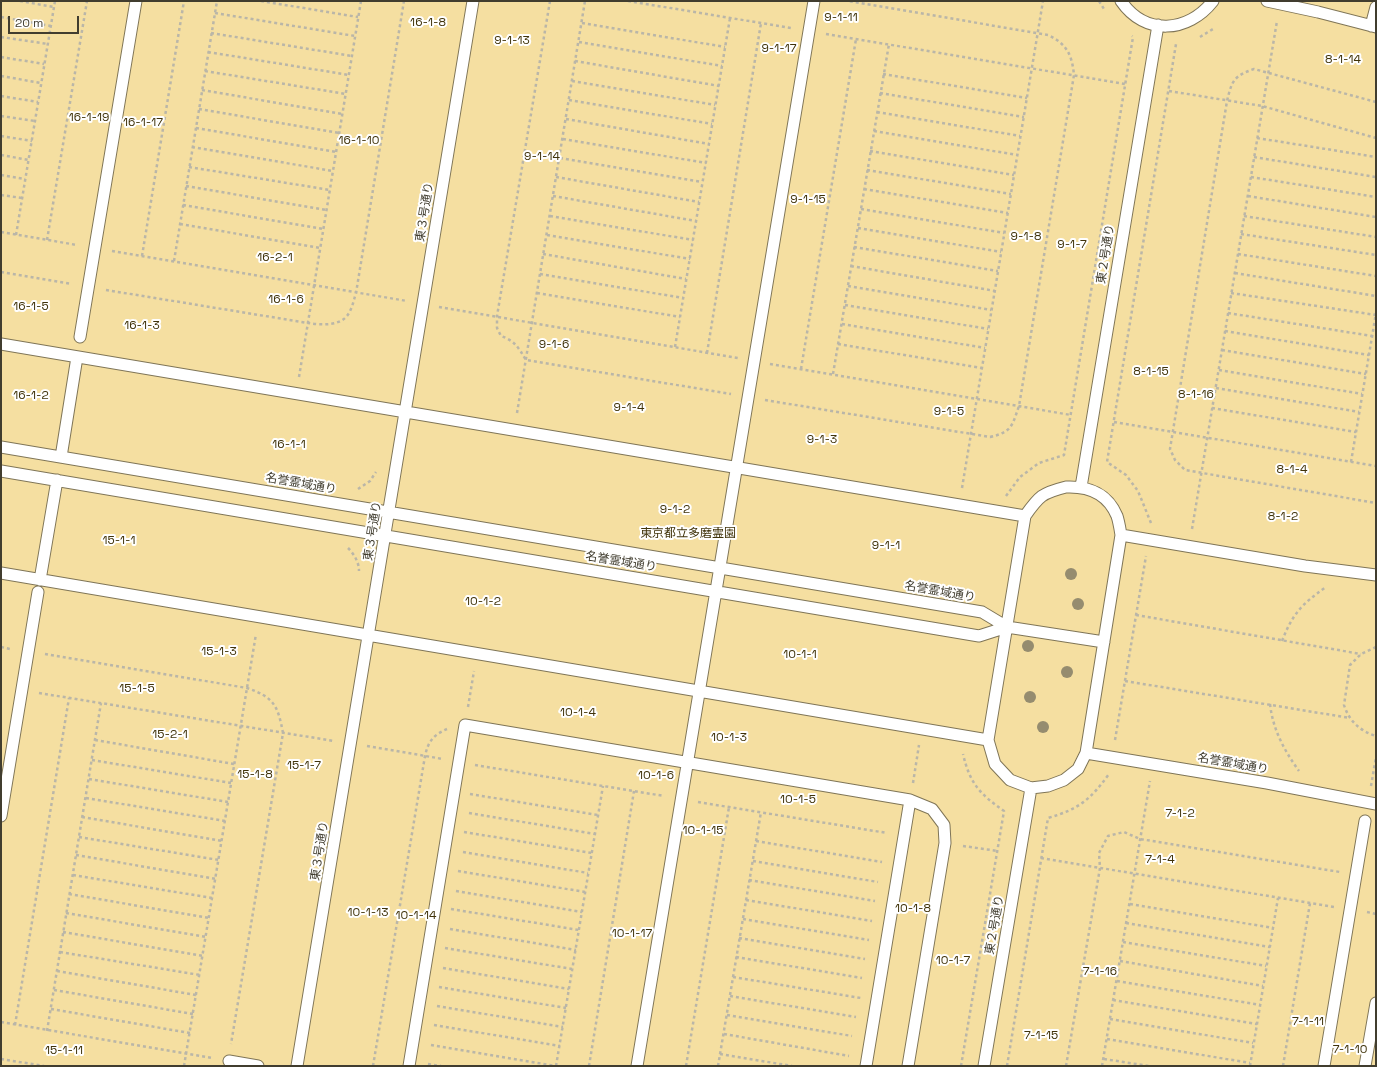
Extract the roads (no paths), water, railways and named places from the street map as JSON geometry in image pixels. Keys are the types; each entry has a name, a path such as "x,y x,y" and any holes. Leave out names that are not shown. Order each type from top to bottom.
{"lane":[{"path":"80,337 136,1"},
{"name":"東３号通り","path":"297,1066 473,1"},
{"path":"636,1066 700,691 814,1"},
{"path":"1121,1 1129,11 1137,17 1158,25 1174,25 1190,21 1199,16 1213,1"},
{"path":"1267,1 1374,26 1376,7"},
{"name":"東２号通り","path":"1081,487 1158,25"},
{"path":"1,344 1025,516"},
{"path":"61,457 77,357"},
{"name":"名誉霊域通り","path":"1,447 982,612 1006,627"},
{"name":"名誉霊域通り","path":"1,471 979,636 1006,627"},
{"path":"40,580 57,480"},
{"path":"1066,487 1081,487 1095,492 1108,501 1117,516 1121,535 1086,753 1078,769 1064,780 1048,786 1031,788 1010,780 995,764 988,740 1025,516 1036,500 1050,491 1066,487"},
{"path":"1121,535 1305,566 1376,575"},
{"path":"1,573 988,740"},
{"path":"1,816 38,592"},
{"path":"1006,627 1104,642"},
{"path":"409,1066 465,725 910,800 932,809 944,825 946,843 908,1066"},
{"name":"名誉霊域通り","path":"1086,753 1267,783 1372,803"},
{"name":"東２号通り","path":"984,1066 1031,788"},
{"path":"866,1062 910,800"},
{"path":"1324,1066 1365,822"},
{"path":"1366,1066 1376,1003"},
{"path":"229,1061 258,1066"}],"park label":[{"name":"9-1-11","path":"841,18"},
{"name":"16-1-8","path":"428,23"},
{"name":"9-1-13","path":"512,41"},
{"name":"9-1-17","path":"779,49"},
{"name":"8-1-14","path":"1343,60"},
{"name":"16-1-19","path":"89,118"},
{"name":"16-1-17","path":"143,123"},
{"name":"16-1-10","path":"359,141"},
{"name":"9-1-14","path":"542,157"},
{"name":"9-1-15","path":"808,200"},
{"name":"9-1-8","path":"1026,237"},
{"name":"9-1-7","path":"1072,245"},
{"name":"16-2-1","path":"275,258"},
{"name":"16-1-6","path":"286,300"},
{"name":"16-1-5","path":"31,307"},
{"name":"16-1-3","path":"142,326"},
{"name":"9-1-6","path":"554,345"},
{"name":"8-1-15","path":"1151,372"},
{"name":"8-1-16","path":"1196,395"},
{"name":"16-1-2","path":"31,396"},
{"name":"9-1-4","path":"629,408"},
{"name":"9-1-5","path":"949,412"},
{"name":"9-1-3","path":"822,440"},
{"name":"16-1-1","path":"289,445"},
{"name":"8-1-4","path":"1292,470"},
{"name":"9-1-2","path":"675,510"},
{"name":"8-1-2","path":"1283,517"},
{"name":"東京都立多磨霊園","path":"688,534"},
{"name":"15-1-1","path":"119,541"},
{"name":"9-1-1","path":"886,546"},
{"name":"10-1-2","path":"483,602"},
{"name":"15-1-3","path":"219,652"},
{"name":"10-1-1","path":"800,655"},
{"name":"15-1-5","path":"137,689"},
{"name":"10-1-4","path":"578,713"},
{"name":"15-2-1","path":"170,735"},
{"name":"10-1-3","path":"729,738"},
{"name":"15-1-7","path":"304,766"},
{"name":"15-1-8","path":"255,775"},
{"name":"10-1-6","path":"656,776"},
{"name":"10-1-5","path":"798,800"},
{"name":"7-1-2","path":"1180,814"},
{"name":"10-1-15","path":"703,831"},
{"name":"7-1-4","path":"1160,860"},
{"name":"10-1-8","path":"913,909"},
{"name":"10-1-13","path":"368,913"},
{"name":"10-1-14","path":"416,916"},
{"name":"10-1-17","path":"632,934"},
{"name":"10-1-7","path":"953,961"},
{"name":"7-1-16","path":"1100,972"},
{"name":"7-1-11","path":"1308,1022"},
{"name":"7-1-15","path":"1041,1036"},
{"name":"7-1-10","path":"1350,1050"},
{"name":"15-1-11","path":"64,1051"}]}
